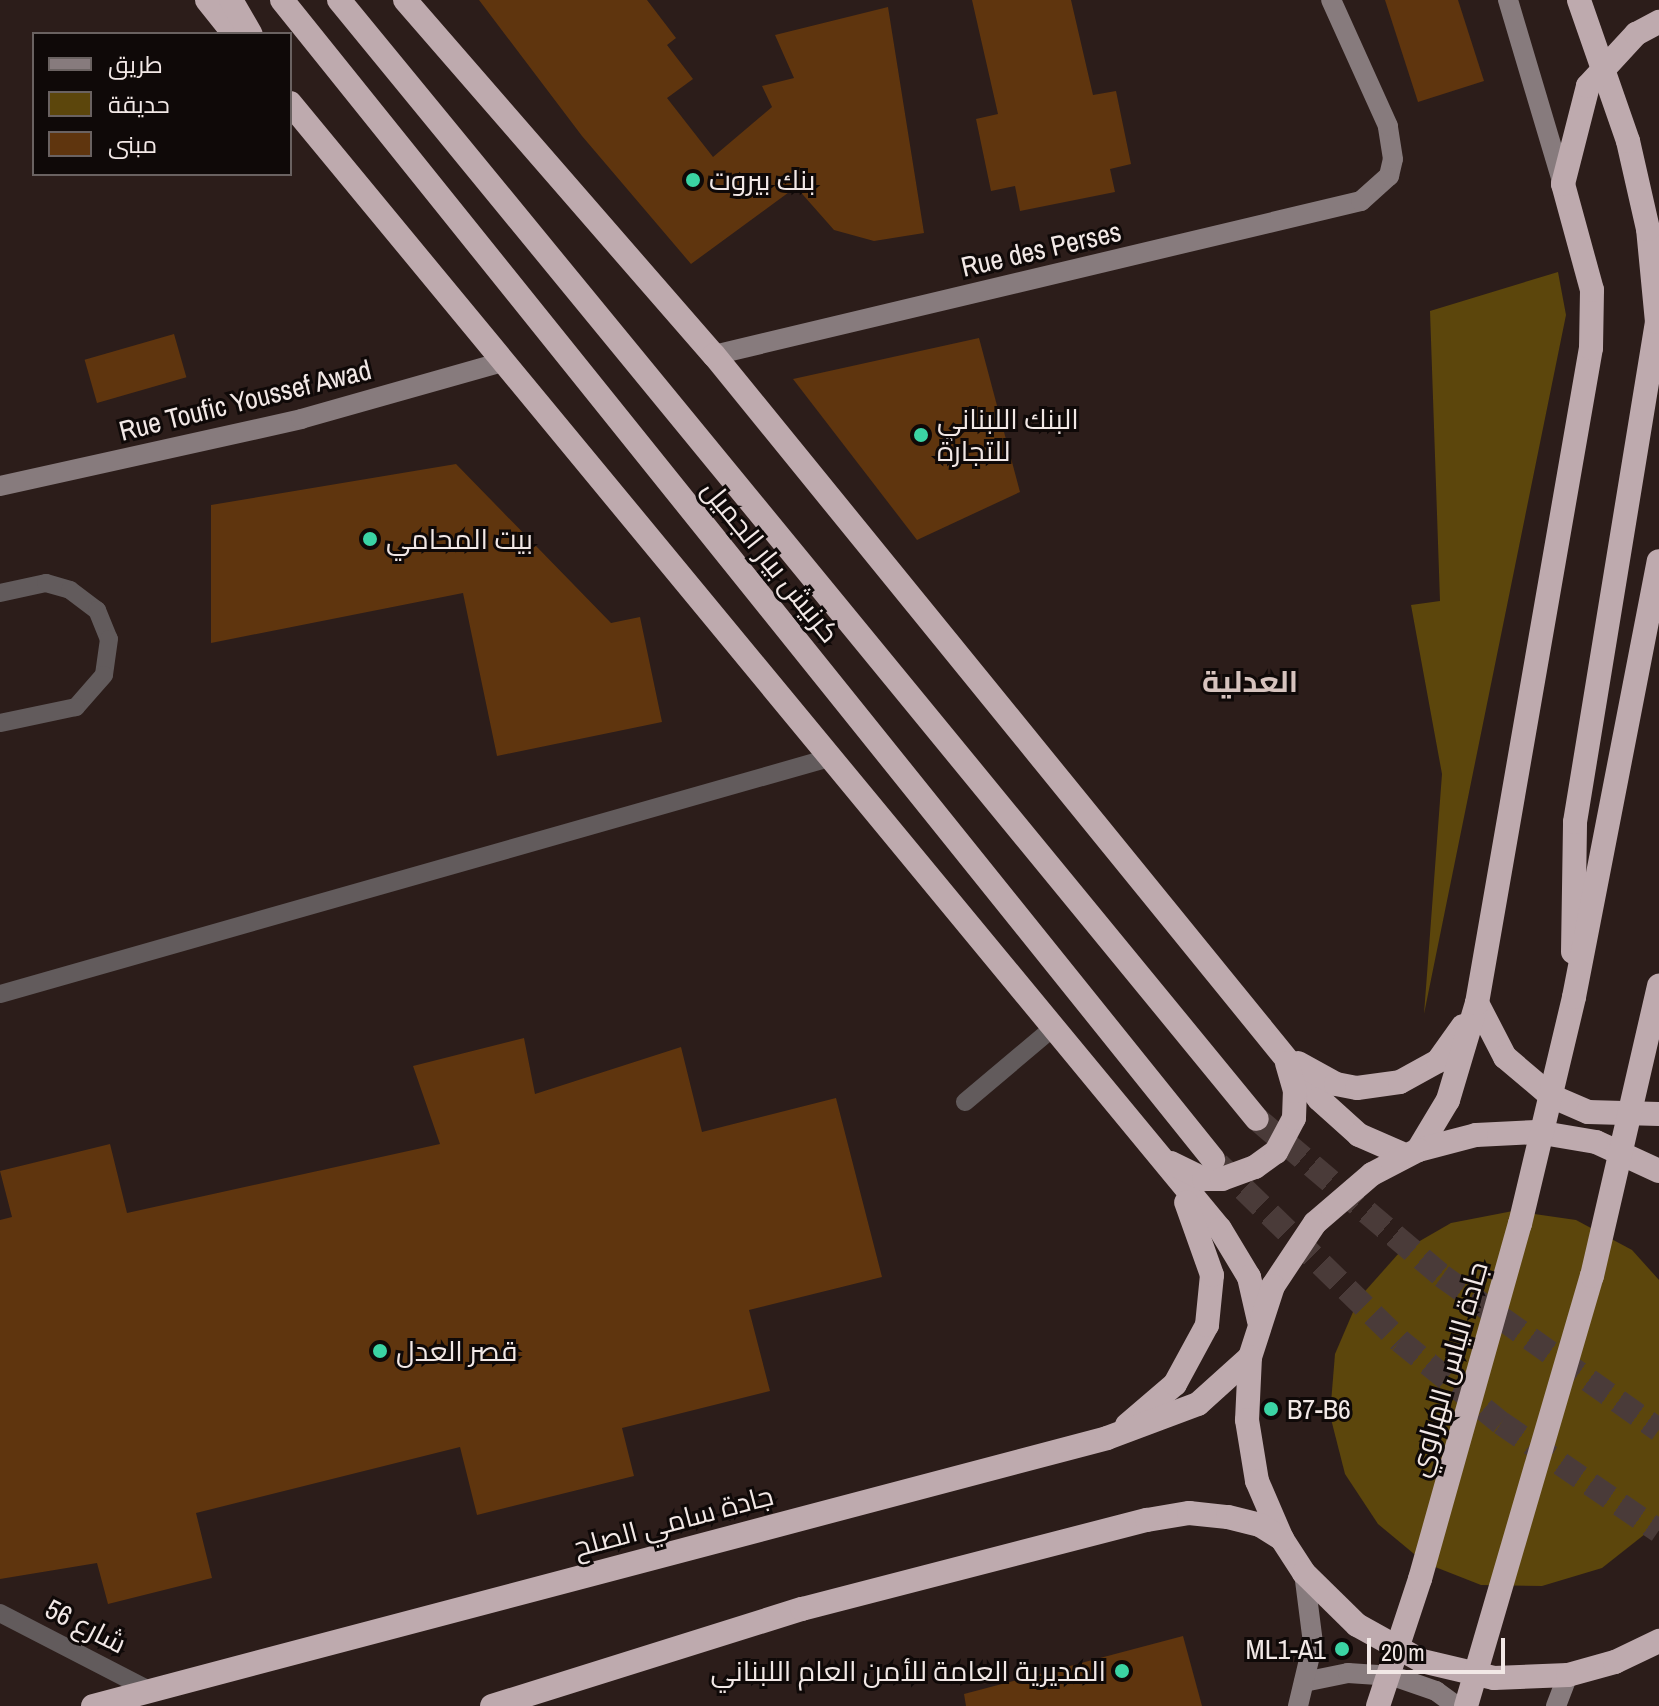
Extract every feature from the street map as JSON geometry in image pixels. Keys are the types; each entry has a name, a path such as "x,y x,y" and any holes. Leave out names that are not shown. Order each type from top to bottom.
{"highway":[{"path":"207,0 232,32"},
{"path":"231,0 250,32"},
{"name":"كرنيش بيار الجميل","path":"282,0 1213,1159"},
{"name":"كرنيش بيار الجميل","path":"339,0 1257,1119"},
{"path":"405,0 714,355 1339,1119 1377,1146 1412,1153"},
{"path":"1574,997 1575,822 1657,322 1648,229 1628,141 1579,0"},
{"path":"1412,1153 1448,1100 1477,1003 1591,348 1592,290 1563,184 1582,102 1602,66 1636,34 1659,22"},
{"path":"293,106 1159,1155 1241,1260 1259,1321"},
{"path":"1574,997 1659,561"},
{"path":"1466,1706 1592,1276 1658,996"},
{"name":"جادة الياس الهراوي","path":"1378,1706 1450,1477 1574,997"},
{"path":"1282,1047 1316,1075 1336,1084 1389,1085 1438,1061 1477,1003"},
{"path":"1477,1003 1505,1057 1551,1096 1588,1112 1659,1114"},
{"path":"1159,1155 1204,1179 1222,1179 1255,1167 1276,1152 1294,1118 1295,1091 1282,1047"},
{"path":"1659,1171 1596,1142 1537,1132 1476,1135 1412,1153 1342,1196 1315,1223 1279,1275 1259,1321 1250,1357 1247,1420 1254,1466 1282,1539 1304,1573 1357,1625 1422,1661 1494,1678 1568,1675 1615,1662 1659,1641"},
{"path":"1107,1438 1158,1401 1188,1367 1212,1301 1207,1250 1159,1155"},
{"name":"جادة سامي الصلح","path":"93,1706 147,1689 1107,1438 1198,1404 1250,1357"},
{"path":"492,1706 802,1609 1147,1520 1189,1513 1228,1517 1260,1525 1282,1539"}],"street":[{"name":"Rue des Perses","path":"714,355 1346,206 1378,190 1393,159 1388,126 1331,0"},
{"path":"1508,0 1563,184"},
{"name":"Rue Toufic Youssef Awad","path":"0,486 301,419 502,362"},
{"path":"1298,1706 1314,1618 1304,1573"},
{"path":"1304,1682 1348,1673 1393,1676 1436,1691 1457,1706"},
{"path":"1556,1706 1568,1675"}],"lane":[{"path":"0,593 46,583 70,590 97,610 109,639 104,675 76,707 0,723"},
{"path":"0,994 829,758"},
{"path":"965,1102 1053,1028"},
{"name":"شارع 56","path":"0,1613 147,1689"}],"green space":[{"path":"1558,272 1566,315 1424,1014 1442,774 1411,605 1440,601 1430,311"},
{"path":"1513,1211 1576,1220 1632,1250 1659,1280 1659,1523 1602,1568 1542,1586 1481,1585 1425,1563 1378,1524 1345,1474 1330,1415 1335,1354 1359,1298 1399,1253 1451,1223"}],"building":[{"path":"479,0 647,0 676,38 667,45 693,79 667,98 713,157 772,107 762,86 794,78 775,35 888,7 924,233 874,241 834,230 796,187 691,264 582,136"},
{"path":"972,0 1071,0 1093,95 1116,91 1131,164 1110,169 1115,192 1020,211 1015,186 991,191 976,119 998,114"},
{"path":"1385,0 1458,0 1484,81 1418,102"},
{"path":"174,334 186,377 97,403 85,360"},
{"name":"البنك اللبناني للتجارة","path":"979,338 1020,492 917,540 793,379"},
{"name":"بيت المحامي","path":"456,464 611,623 640,617 662,722 497,756 463,593 211,643 211,505"},
{"name":"قصر العدل","path":"524,1038 535,1094 681,1047 702,1132 836,1098 882,1277 749,1310 770,1391 622,1428 634,1476 477,1515 460,1447 196,1513 212,1578 108,1604 97,1563 0,1579 0,1220 12,1217 0,1171 110,1144 127,1213 440,1144 413,1066"},
{"name":"المديرية العامة للأمن العام اللبناني","path":"1183,1636 1202,1706 966,1706 964,1694"}],"tunnel":[{"path":"1257,1119 1442,1276 1659,1430"},
{"path":"1218,1164 1400,1341 1501,1423 1659,1531"}],"place":[{"name":"بنك بيروت","path":"693,180"},
{"name":"البنك اللبناني للتجارة","path":"921,435"},
{"name":"بيت المحامي","path":"370,539"},
{"name":"قصر العدل","path":"380,1351"},
{"name":"B7-B6","path":"1271,1409"},
{"name":"ML1-A1","path":"1342,1649"},
{"name":"المديرية العامة للأمن العام اللبناني","path":"1122,1671"}],"district":[{"name":"العدلية","path":"1250,681"}]}
